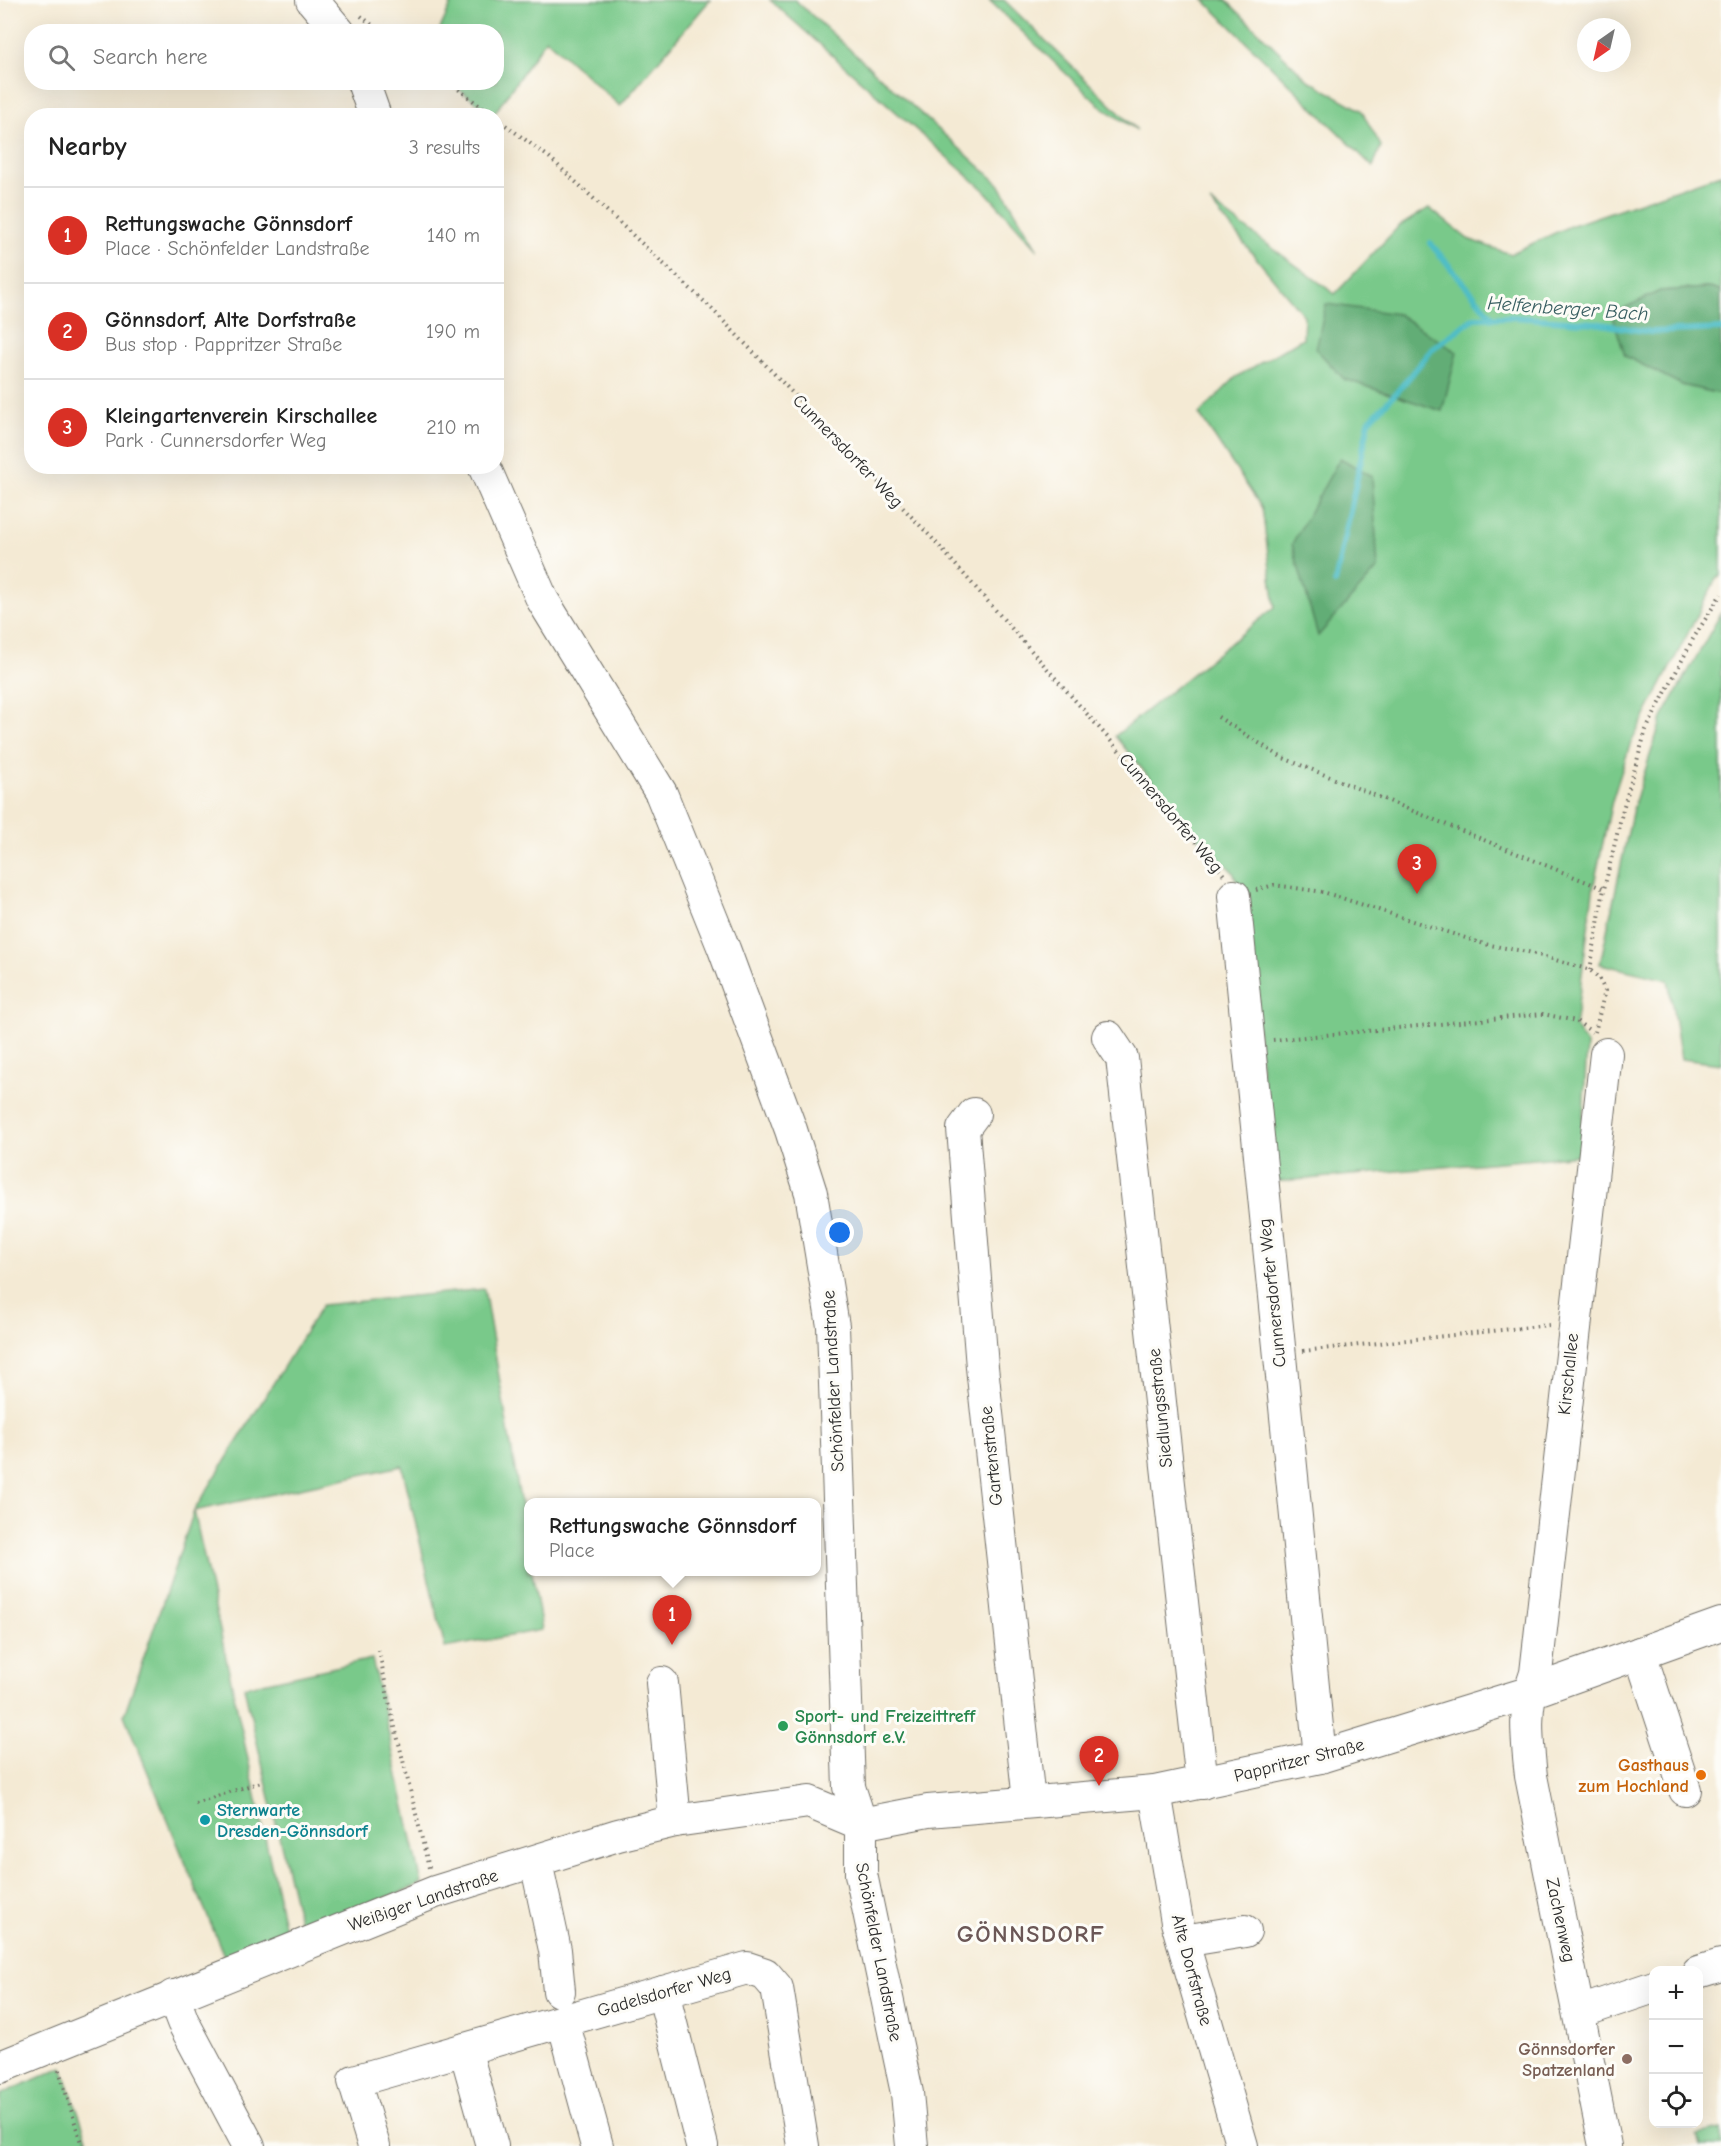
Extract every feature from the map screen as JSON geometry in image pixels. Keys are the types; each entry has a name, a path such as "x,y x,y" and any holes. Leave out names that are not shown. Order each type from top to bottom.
{"street":[{"path":"312,0 332,24"},
{"path":"366,90 372,108"},
{"name":"Schönfelder Landstraße","path":"487,474 542,599 661,793 724,949 791,1130 811,1193 824,1258 833,1326 849,1787 861,1824 861,1874 907,2093 912,2146"},
{"name":"Cunnersdorfer Weg","path":"1234,897 1320,1757"},
{"name":"Siedlungsstraße","path":"1108,1037 1122,1058 1202,1783"},
{"name":"Kirschallee","path":"1528,1693 1536,1673 1574,1323 1584,1265 1600,1044"},
{"name":"Gartenstraße","path":"974,1114 963,1129 982,1367 1029,1801"},
{"name":"Pappritzer Straße","path":"861,1824 928,1811 1155,1792 1320,1757 1528,1693 1721,1624"},
{"path":"1640,1653 1685,1791"},
{"path":"662,1683 675,1821"},
{"name":"Zachenweg","path":"1528,1693 1526,1713 1531,1776 1605,2146"},
{"name":"Alte Dorfstraße","path":"1155,1792 1183,1941 1242,2146"},
{"name":"Weißiger Landstraße","path":"0,2067 435,1892 675,1821 809,1802 861,1824"},
{"path":"536,1862 555,1950 561,2006 597,2146"},
{"path":"1183,1941 1245,1931"},
{"path":"1703,1970 1721,1965"},
{"name":"Gadelsdorfer Weg","path":"374,2146 354,2081 465,2049 561,2006 663,1992 747,1968 765,1974 777,1988 803,2146"},
{"path":"1580,2012 1649,1988"},
{"path":"663,1992 702,2146"},
{"path":"173,1996 183,2022 249,2146"},
{"path":"465,2049 492,2146"}],"path":[{"name":"Cunnersdorfer Weg","path":"460,90 483,108"},
{"name":"Cunnersdorfer Weg","path":"504,124 550,158 710,307 931,537 1222,871 1234,897"},
{"path":"1590,970 1604,889 1623,809 1646,730 1693,639 1721,594"},
{"path":"1218,717 1281,757 1604,889"},
{"path":"1234,897 1274,885 1323,892 1484,944 1528,952 1590,970 1599,978 1605,991 1600,1044"},
{"path":"1248,1043 1543,1014 1576,1021 1600,1044"},
{"path":"1278,1354 1574,1323"},
{"path":"379,1650 388,1698 435,1892"},
{"path":"195,1803 261,1782"},
{"path":"56,2060 82,2146"}],"green space":[{"path":"453,0 710,0 620,106 546,39 498,108 485,108 460,90 504,90 504,24 442,24"},
{"path":"770,0 795,0 999,184 1038,250 985,191"},
{"path":"989,0 1004,0 1137,130 1101,107"},
{"path":"1204,0 1226,0 1308,80 1361,110 1381,146 1373,167"},
{"path":"1721,174 1721,290 1707,288 1660,291 1682,385 1721,394 1721,576 1716,579 1630,745 1612,801 1594,884 1575,1027 1587,1045 1581,1155 1273,1182 1245,905 1233,872 1201,841 1115,736 1275,607 1262,508 1199,414 1236,377 1303,338 1304,316 1210,202 1335,294 1398,227 1429,208 1468,239 1510,254 1570,226"},
{"path":"1707,288 1721,290 1721,394 1682,385 1625,356 1612,314 1660,291"},
{"path":"1326,304 1398,314 1457,352 1442,411 1344,379 1316,349"},
{"path":"1340,458 1372,476 1378,568 1318,636 1292,544"},
{"path":"1721,613 1721,1064 1681,1059 1668,980 1600,964 1633,808 1662,718"},
{"path":"484,1289 524,1523 524,1576 533,1576 542,1630 445,1648 402,1466 194,1511 322,1305"},
{"path":"194,1511 287,1938 227,1963 124,1715"},
{"path":"372,1659 422,1884 310,1926 299,1921 244,1687"},
{"path":"62,2067 90,2146 0,2146 0,2095"},
{"path":"1721,2130 1721,2146 1700,2146 1697,2135"}],"waterway":[{"path":"1430,243 1493,318"},
{"name":"Helfenberger Bach","path":"1335,583 1369,421 1397,392 1432,349 1474,318 1512,317 1595,323 1650,332 1721,329"}],"place":[{"name":"Kleingartenverein Kirschallee","path":"1417,894"},
{"name":"Rettungswache Gönnsdorf","path":"672,1645"},
{"name":"Sport- und Freizeittreff Gönnsdorf e.V.","path":"783,1726"},
{"name":"Gasthaus zum Hochland","path":"1701,1775"},
{"name":"Gönnsdorf, Alte Dorfstraße","path":"1099,1786"},
{"name":"Sternwarte Dresden-Gönnsdorf","path":"205,1820"},
{"name":"Gönnsdorfer Spatzenland","path":"1627,2059"}],"district":[{"name":"GÖNNSDORF","path":"1031,1934"}]}
